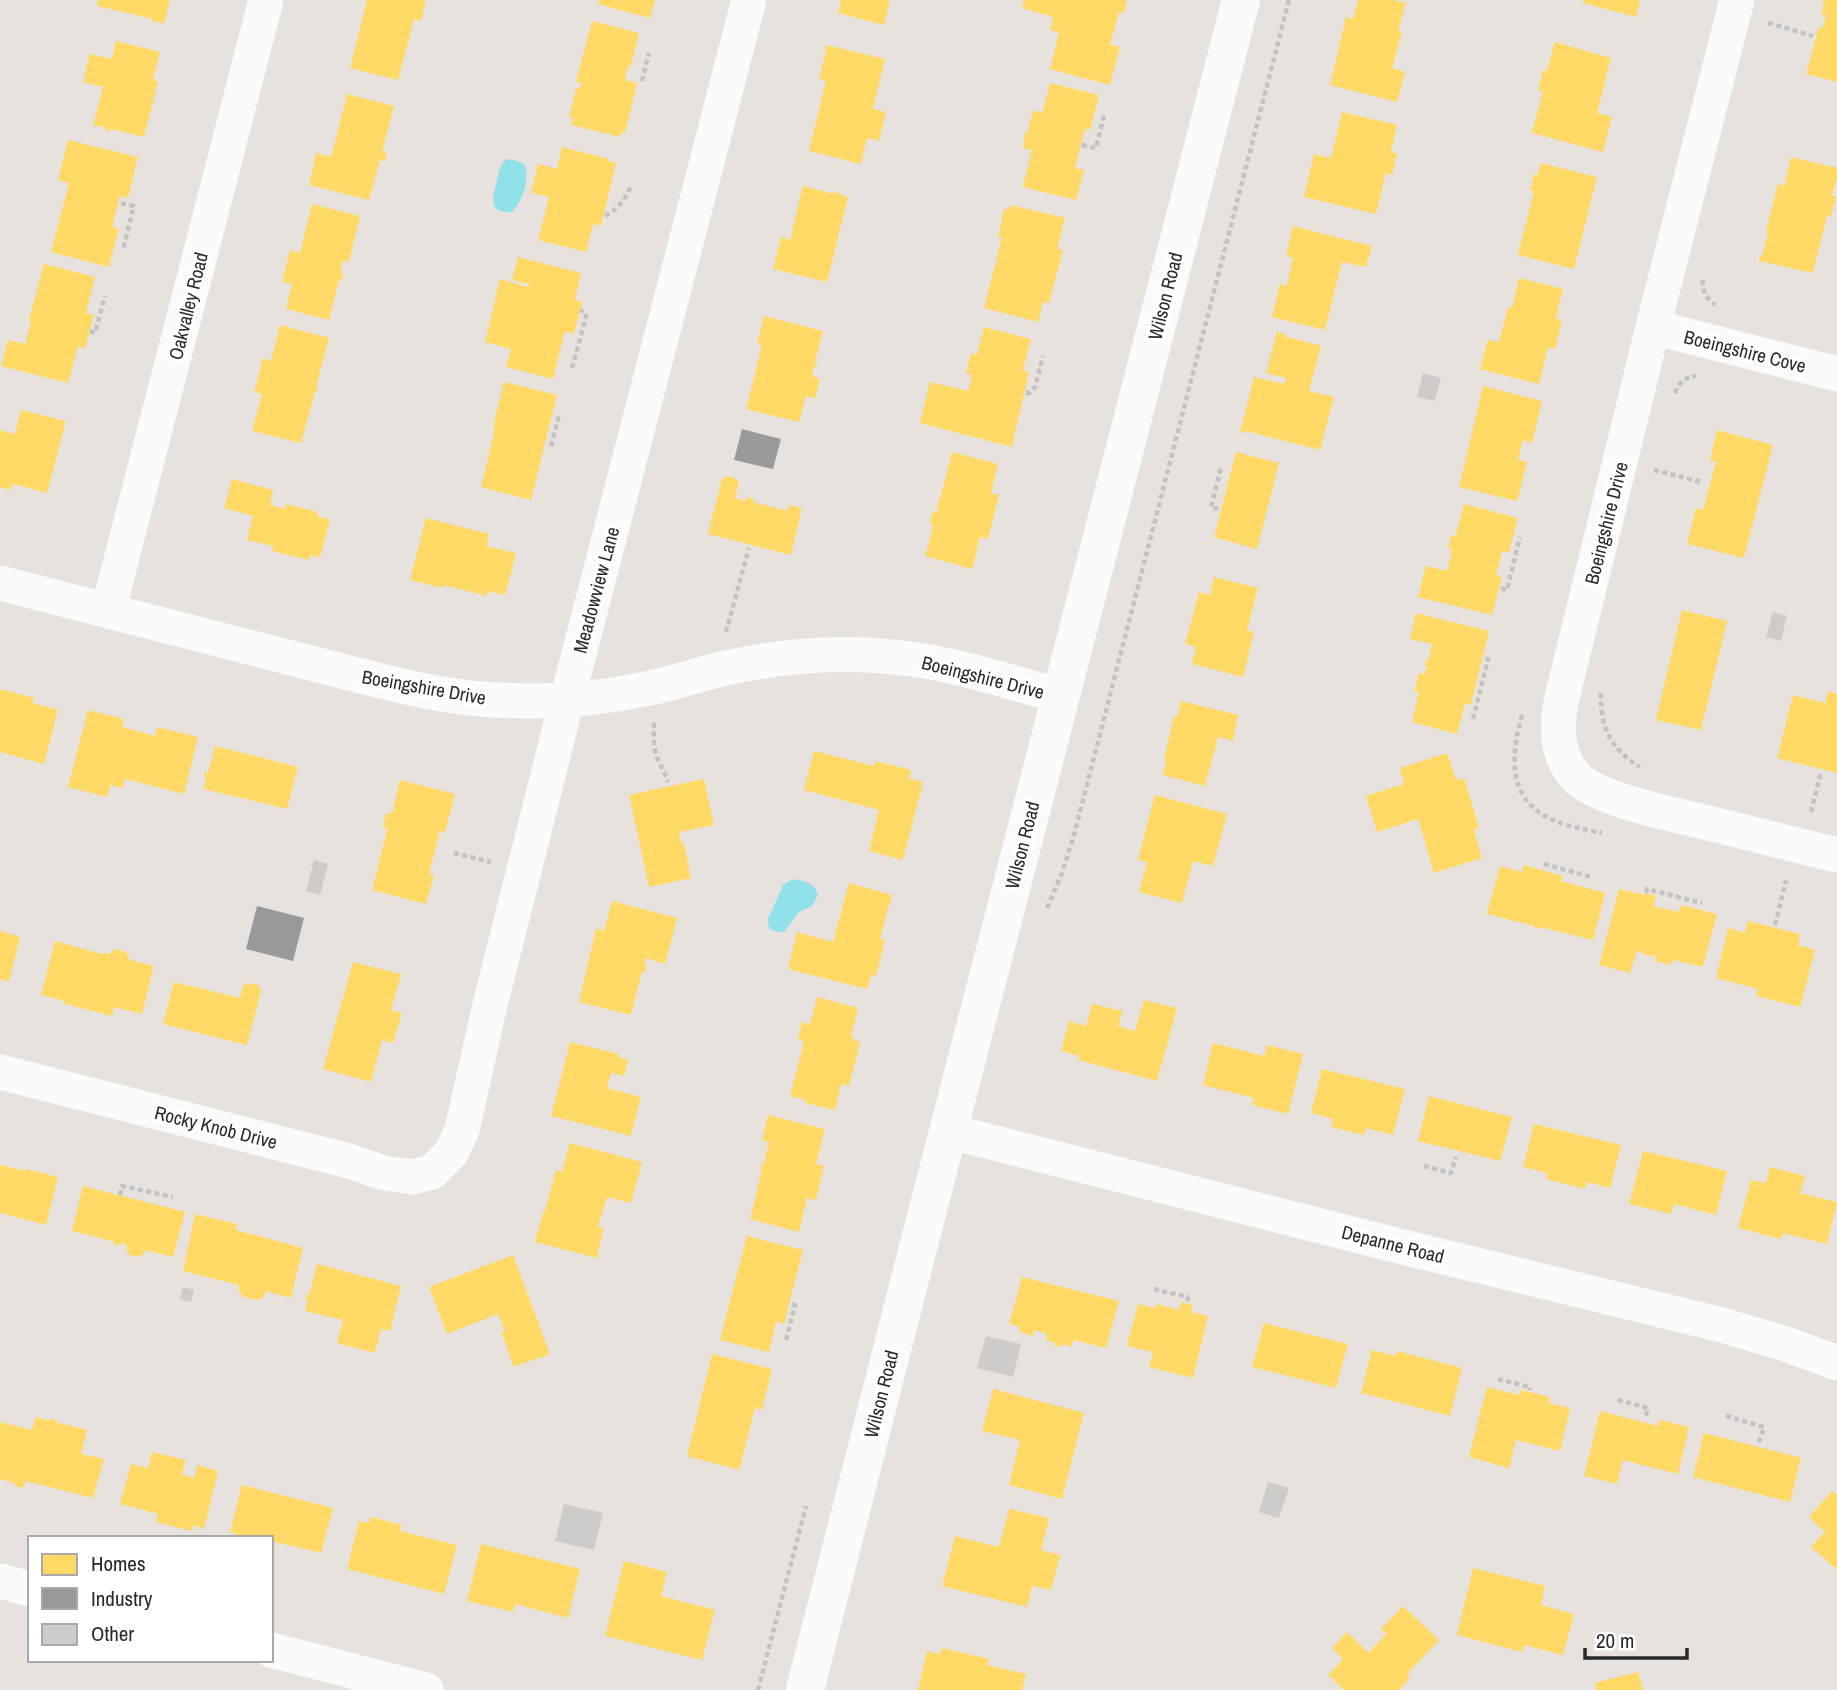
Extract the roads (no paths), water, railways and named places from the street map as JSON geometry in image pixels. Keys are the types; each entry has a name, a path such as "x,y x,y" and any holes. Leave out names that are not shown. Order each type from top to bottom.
{"street":[{"name":"Oakvalley Road","path":"108,611 267,0"},
{"name":"Meadowview Lane","path":"432,1172 451,1153 462,1130 489,1009 567,700 750,0"},
{"name":"Wilson Road","path":"805,1690 1241,0"},
{"name":"Boeingshire Drive","path":"1737,0 1653,327 1558,720 1562,752 1567,766 1578,779 1594,790 1653,809 1837,855"},
{"name":"Boeingshire Cove","path":"1653,327 1837,374"},
{"name":"Boeingshire Drive","path":"0,583 361,676 471,698 512,701 567,700 649,689 720,669 796,657 870,656 912,659 1061,696"},
{"name":"Rocky Knob Drive","path":"0,1072 340,1159 384,1173 412,1177 432,1172"},
{"name":"Depanne Road","path":"948,1131 1722,1325 1837,1363"},
{"path":"0,1581 28,1588"},
{"path":"273,1651 426,1690"}],"water":[{"path":"512,159 524,164 526,182 516,208 512,212 504,212 495,208 494,193 502,164 505,160"},
{"path":"793,879 812,885 818,895 812,906 799,912 784,932 771,930 768,919 783,885"}]}
